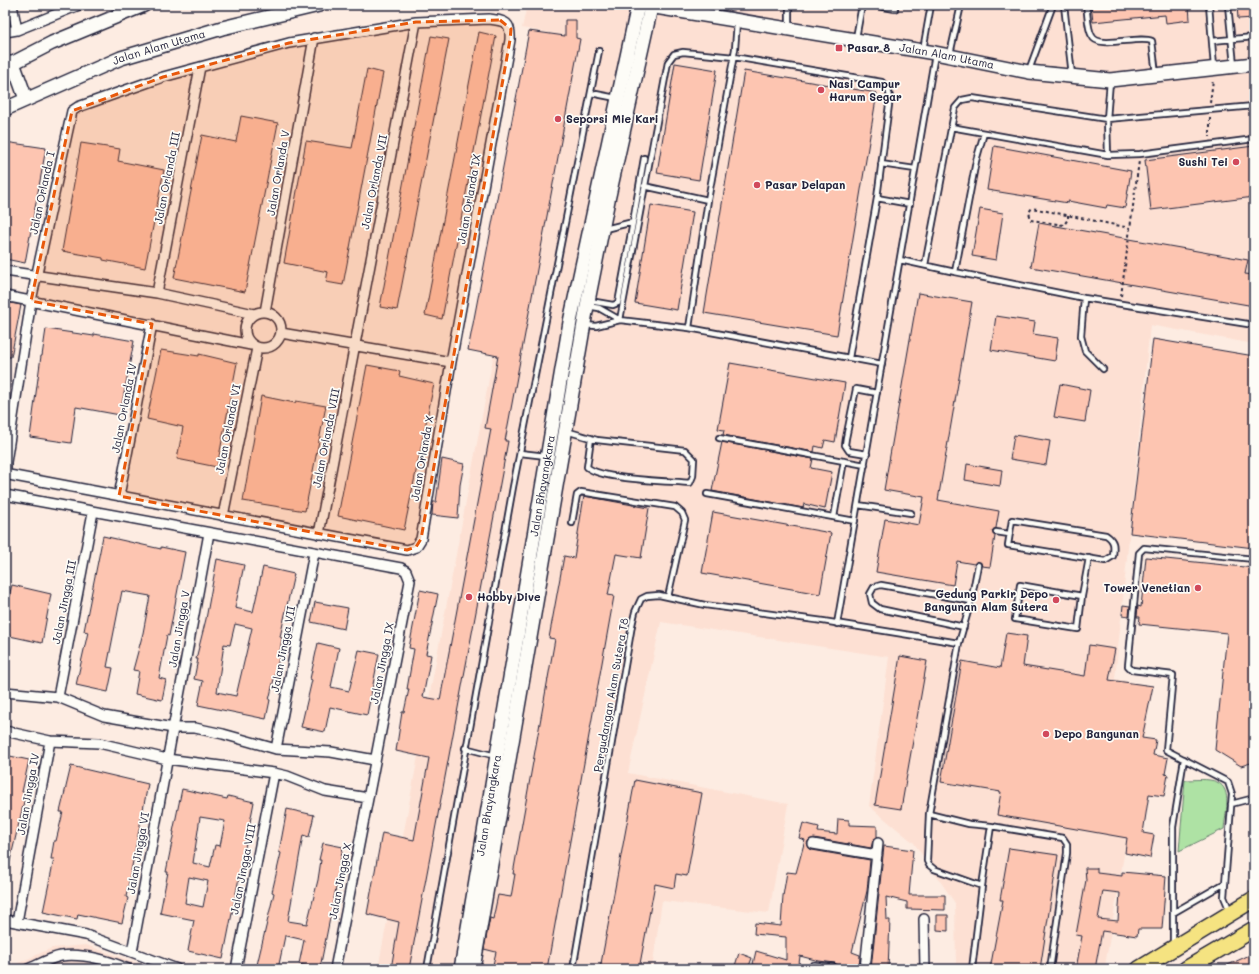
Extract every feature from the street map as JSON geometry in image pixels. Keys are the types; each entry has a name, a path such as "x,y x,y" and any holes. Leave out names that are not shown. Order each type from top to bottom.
{"main road":[{"path":"26,99 9,63 52,43 144,5"},
{"name":"Jalan Alam Utama","path":"5,109 121,58 222,28 319,5"},
{"name":"Jalan Alam Utama","path":"644,6 929,52 1029,72 1110,80 1254,64"},
{"name":"Jalan Bhayangkara","path":"473,969 583,325 581,302 618,98 644,6"},
{"name":"Jalan Bhayangkara","path":"460,969 498,756 570,322 581,302 601,230 644,6"},
{"path":"1139,969 1254,899"},
{"path":"1186,969 1254,929"}],"street":[{"path":"12,5 17,30"},
{"path":"5,32 17,30 79,5"},
{"name":"Jalan Orlanda IX","path":"416,22 489,19 500,20 507,24 511,29 451,362"},
{"path":"200,67 314,38 416,22"},
{"name":"Jalan Orlanda VII","path":"356,346 416,22"},
{"name":"Jalan Orlanda V","path":"265,312 314,38"},
{"name":"Jalan Orlanda I","path":"5,467 31,301 70,114 78,107 85,104 163,77 200,67"},
{"name":"Jalan Orlanda III","path":"157,293 200,67"},
{"path":"5,271 157,293 254,314 265,312 276,317 279,322 281,333 275,344 270,348 254,346 152,324 5,296"},
{"path":"254,314 249,318 245,328 245,334 254,346"},
{"name":"Jalan Orlanda IV","path":"119,496 152,324"},
{"path":"281,333 451,362"},
{"name":"Jalan Orlanda VI","path":"223,516 254,346"},
{"name":"Jalan Orlanda VIII","path":"319,534 356,346"},
{"name":"Jalan Orlanda X","path":"319,534 407,550 416,547 421,539 451,362"},
{"path":"5,467 9,475 15,478 319,534"},
{"path":"5,495 314,553"},
{"name":"Jalan Jingga III","path":"58,697 93,512"},
{"name":"Jalan Jingga V","path":"168,759 209,533"},
{"name":"Jalan Jingga IX","path":"314,553 401,568 406,571 410,581 368,798"},
{"name":"Jalan Jingga VII","path":"276,749 314,553"},
{"path":"5,692 58,697 104,716 173,728 195,728 223,734 276,749 331,752 375,760"},
{"path":"5,732 50,742 99,743 168,759 274,773 287,776 325,791 368,798"},
{"name":"Jalan Jingga IV","path":"18,922 50,742"},
{"name":"Jalan Jingga VI","path":"132,952 168,759"},
{"name":"Jalan Jingga VIII","path":"236,969 274,773"},
{"name":"Jalan Jingga X","path":"335,969 368,798"},
{"path":"865,969 878,843"},
{"path":"813,844 877,855"},
{"path":"924,919 925,969"},
{"path":"5,920 86,935 176,969"},
{"path":"28,969 60,956 81,956 107,965 128,969"},
{"path":"814,967 834,969"}],"lane":[{"path":"788,29 789,5"},
{"path":"855,40 862,5"},
{"path":"873,5 895,9"},
{"path":"837,624 910,204 929,52 931,5"},
{"path":"950,56 961,5"},
{"path":"1029,72 1053,5"},
{"path":"1064,5 1073,76"},
{"path":"1086,5 1091,36 1094,40 1101,43 1143,38 1152,41 1157,75"},
{"path":"1209,5 1214,69"},
{"path":"1228,5 1234,66"},
{"path":"690,328 708,200 734,57 738,20"},
{"path":"1212,41 1254,37"},
{"path":"427,969 465,748 520,453 599,51"},
{"path":"620,320 668,62 674,54 683,52 734,57 882,82 888,89 890,97 881,164 849,358"},
{"path":"1108,155 1107,119 1110,80"},
{"path":"591,93 618,98"},
{"path":"925,265 954,108 962,100 972,98 1107,119 1254,106"},
{"path":"951,127 1108,155 1140,154 1254,139"},
{"path":"955,272 976,161 984,133"},
{"path":"581,302 613,305 618,304 644,158"},
{"path":"881,164 915,170"},
{"path":"644,186 708,200"},
{"path":"876,198 910,204"},
{"path":"601,230 633,222"},
{"path":"900,260 1084,298 1254,325"},
{"path":"1084,298 1081,336 1085,351 1103,369"},
{"path":"581,302 600,308 620,320"},
{"path":"570,322 596,326 620,320 690,328 882,364"},
{"path":"867,454 847,449 846,438 856,389 877,393"},
{"path":"565,430 591,438 685,450 694,459 693,476 690,483 633,478 593,471 587,467 591,438"},
{"path":"719,438 865,465"},
{"path":"520,453 547,456"},
{"path":"834,517 844,461"},
{"path":"572,522 577,495 581,492 675,507 682,513 685,520 668,597"},
{"path":"707,494 855,521"},
{"path":"858,505 911,513"},
{"path":"1012,520 1106,535 1112,539 1114,545 1113,556 1110,560 1104,561 1008,545 1009,534 1012,520"},
{"path":"996,532 1009,534"},
{"path":"1231,913 1224,897 1232,794 1228,782 1166,750 1173,675 1132,670 1128,666 1140,553 1144,548 1254,559"},
{"path":"1082,596 1020,585 1015,619 1078,629 1089,558"},
{"path":"978,565 971,601 959,643 928,814 928,861 929,865 934,869 982,886"},
{"path":"964,627 880,608 872,603 870,594 874,587 881,585 971,601"},
{"name":"Pergudangan Alam Sutera T8","path":"573,969 635,612 641,599 647,596 659,595 705,605 959,643"},
{"path":"465,748 498,756"},
{"path":"1172,948 1173,827 1184,758"},
{"path":"1231,804 1254,798"},
{"path":"928,814 969,824 991,826 1063,838 1067,844 1067,853 1050,969"},
{"path":"972,969 991,826"},
{"path":"1173,913 1225,884"}],"path":[{"path":"1210,145 1210,109 1214,69"},
{"path":"1120,303 1140,154"},
{"path":"1068,215 1068,219 1064,225 1031,220 1028,212 1032,208 1068,215 1130,228"}],"highlighted area":[{"path":"500,20 511,29 510,40 421,539 416,547 407,550 119,496 152,324 31,301 72,111 163,77 289,43 416,22"}],"shaded area":[{"path":"527,5 581,5 619,11 623,5 1254,5 1254,344 1150,325 1115,679 1153,686 1105,966 1101,969 956,969 955,903 914,843 869,806 889,657 661,622 628,773 788,804 769,913 662,901 652,969 378,969 554,34 522,28"},
{"path":"86,945 154,969 5,969 52,948"}],"green space":[{"path":"1185,780 1210,780 1217,782 1222,785 1225,790 1227,803 1224,829 1179,851"}],"building":[{"path":"1091,5 1189,5 1190,20 1166,23 1165,15 1093,22"},
{"path":"1237,5 1254,5 1254,18 1238,19"},
{"path":"565,20 576,20 576,38 580,39 505,441 508,441 409,969 391,969 399,922 367,914 382,833 414,840 429,758 396,751 402,712 404,712 409,689 407,689 414,649 409,648 420,590 438,594 426,654 431,655 423,697 440,700 491,429 485,428 498,356 468,350 529,31 565,36"},
{"path":"479,32 496,36 442,319 425,315"},
{"path":"431,36 449,39 397,310 380,307"},
{"path":"675,63 717,70 699,180 657,173"},
{"path":"367,69 383,73 343,285 326,282 328,272 284,263 306,141 352,148"},
{"path":"744,71 877,93 837,335 704,313"},
{"path":"241,116 278,123 245,292 174,278 202,135 236,142"},
{"path":"5,142 46,148 25,263 5,259"},
{"path":"81,143 120,149 118,161 164,170 145,268 103,260 103,258 62,251"},
{"path":"994,146 1131,171 1125,208 1107,205 1106,208 1068,201 1068,203 987,190"},
{"path":"1254,146 1254,197 1151,210 1145,160"},
{"path":"651,205 693,212 677,310 635,303"},
{"path":"980,209 1003,213 996,260 972,256"},
{"path":"1039,223 1248,260 1245,274 1254,275 1254,306 1031,267"},
{"path":"918,293 972,302 938,500 999,511 996,528 992,531 995,536 990,567 982,566 978,561 974,564 957,561 953,585 876,572 885,519 919,525 924,497 884,490"},
{"path":"5,302 21,305 11,357 5,357"},
{"path":"996,316 1035,322 1033,334 1058,338 1055,361 991,350"},
{"path":"46,329 94,336 94,334 134,341 120,415 76,407 71,443 30,437"},
{"path":"1153,339 1254,356 1254,548 1130,533"},
{"path":"161,350 199,356 199,354 237,363 217,467 177,459 183,427 147,419"},
{"path":"730,363 845,383 835,442 825,440 823,448 815,446 814,452 723,435 724,430 718,429"},
{"path":"367,365 400,371 399,376 434,384 404,530 338,516"},
{"path":"1060,384 1090,390 1085,422 1054,417"},
{"path":"261,396 295,403 296,401 326,406 305,511 243,501"},
{"path":"1014,435 1050,441 1046,465 1010,459"},
{"path":"722,442 813,459 811,468 832,472 825,509 804,504 803,508 712,491"},
{"path":"442,459 464,464 460,485 458,518 432,515 433,502 436,502"},
{"path":"967,464 1002,470 1000,486 965,480"},
{"path":"584,496 649,508 641,558 616,554 608,595 614,596 547,969 492,969 496,952 484,949 490,918 493,919 498,895 511,897 515,874 513,874 555,639 549,638 564,556 574,558"},
{"path":"713,512 831,533 820,594 702,573"},
{"path":"103,536 161,549 161,547 185,552 169,636 167,635 159,678 166,680 162,700 135,694 139,671 133,670 143,633 150,596 122,591 107,667 113,668 108,692 76,685 88,632 84,631"},
{"path":"1146,557 1254,568 1254,762 1241,766 1215,750 1227,633 1139,624 1140,617 1137,617 1138,606 1141,607"},
{"path":"217,559 244,565 235,608 253,612 263,567 294,574 280,637 282,638 279,658 266,719 198,705 203,681 194,679 198,659 196,659 206,619","holes":["235,624 252,628 236,696 217,692 224,644 230,645"]},
{"path":"12,585 51,594 42,643 5,635 5,611"},
{"path":"315,602 348,608 344,629 311,622"},
{"path":"1123,605 1130,606 1129,616 1122,615"},
{"name":"Depo Bangunan","path":"1006,633 1027,636 1023,666 1085,676 1089,645 1115,649 1109,680 1153,686 1142,738 1156,740 1153,755 1168,758 1165,774 1168,775 1164,796 1149,794 1143,833 1154,835 1150,858 1125,853 1127,838 997,815 1001,792 941,782 962,661 1000,668"},
{"path":"318,643 339,648 331,687 349,691 359,650 379,654 367,715 330,707 325,732 301,727 312,680 310,679"},
{"path":"900,656 927,661 901,809 875,805"},
{"path":"5,755 29,760 22,792 26,793 9,865 5,865"},
{"path":"71,766 148,784 126,897 128,898 122,923 78,914 77,919 43,912 54,859 51,859 54,841 56,841 63,812 60,812"},
{"path":"635,780 702,793 687,876 676,874 674,888 655,884 639,969 600,969"},
{"path":"182,789 227,799 228,796 254,802 223,959 188,951 194,920 160,913 168,872 166,872","holes":["200,817 225,821 220,846 215,845 210,867 193,863","189,877 208,881 203,907 185,903"]},
{"path":"287,809 314,815 309,837 303,835 288,921 307,924 318,880 321,860 319,860 323,843 343,847 340,868 320,968 299,964 304,940 285,936 278,969 256,969 274,893 272,892 281,853 279,852"},
{"path":"838,819 849,820 849,825 877,826 877,837 873,840 871,848 814,838 809,840 807,843 809,848 812,850 870,860 867,891 852,952 860,955 859,969 844,966 843,969 835,963 800,956 799,964 808,966 808,969 769,969 753,964 756,951 786,960 786,937 754,934 755,923 781,926 783,896 787,872 796,873 805,840 799,838 803,823 819,827 818,832 837,834"},
{"path":"884,846 913,850 909,895 945,895 945,910 907,909 907,902 886,897 887,920 890,920 888,969 871,969"},
{"path":"1009,848 1058,855 1040,969 990,969 1003,900 1000,900"},
{"path":"1085,868 1097,868 1097,873 1122,876 1122,872 1166,876 1162,929 1138,929 1137,936 1102,931 1095,969 1076,969 1082,936 1076,935 1086,880","holes":["1103,891 1120,893 1118,921 1098,919"]},
{"path":"937,915 948,915 948,931 937,930"},
{"path":"739,953 752,958 748,969 734,969"},
{"path":"1254,953 1254,969 1219,969 1241,959"}],"place":[{"name":"Pasar 8","path":"839,48"},
{"name":"Nasi Campur Harum Segar","path":"821,90"},
{"name":"Seporsi Mie Kari","path":"558,119"},
{"name":"Sushi Tei","path":"1236,162"},
{"name":"Pasar Delapan","path":"757,185"},
{"name":"Tower Venetian","path":"1198,588"},
{"name":"Hobby Dive","path":"469,597"},
{"name":"Gedung Parkir Depo Bangunan Alam Sutera","path":"1056,600"},
{"name":"Depo Bangunan","path":"1046,734"}]}
